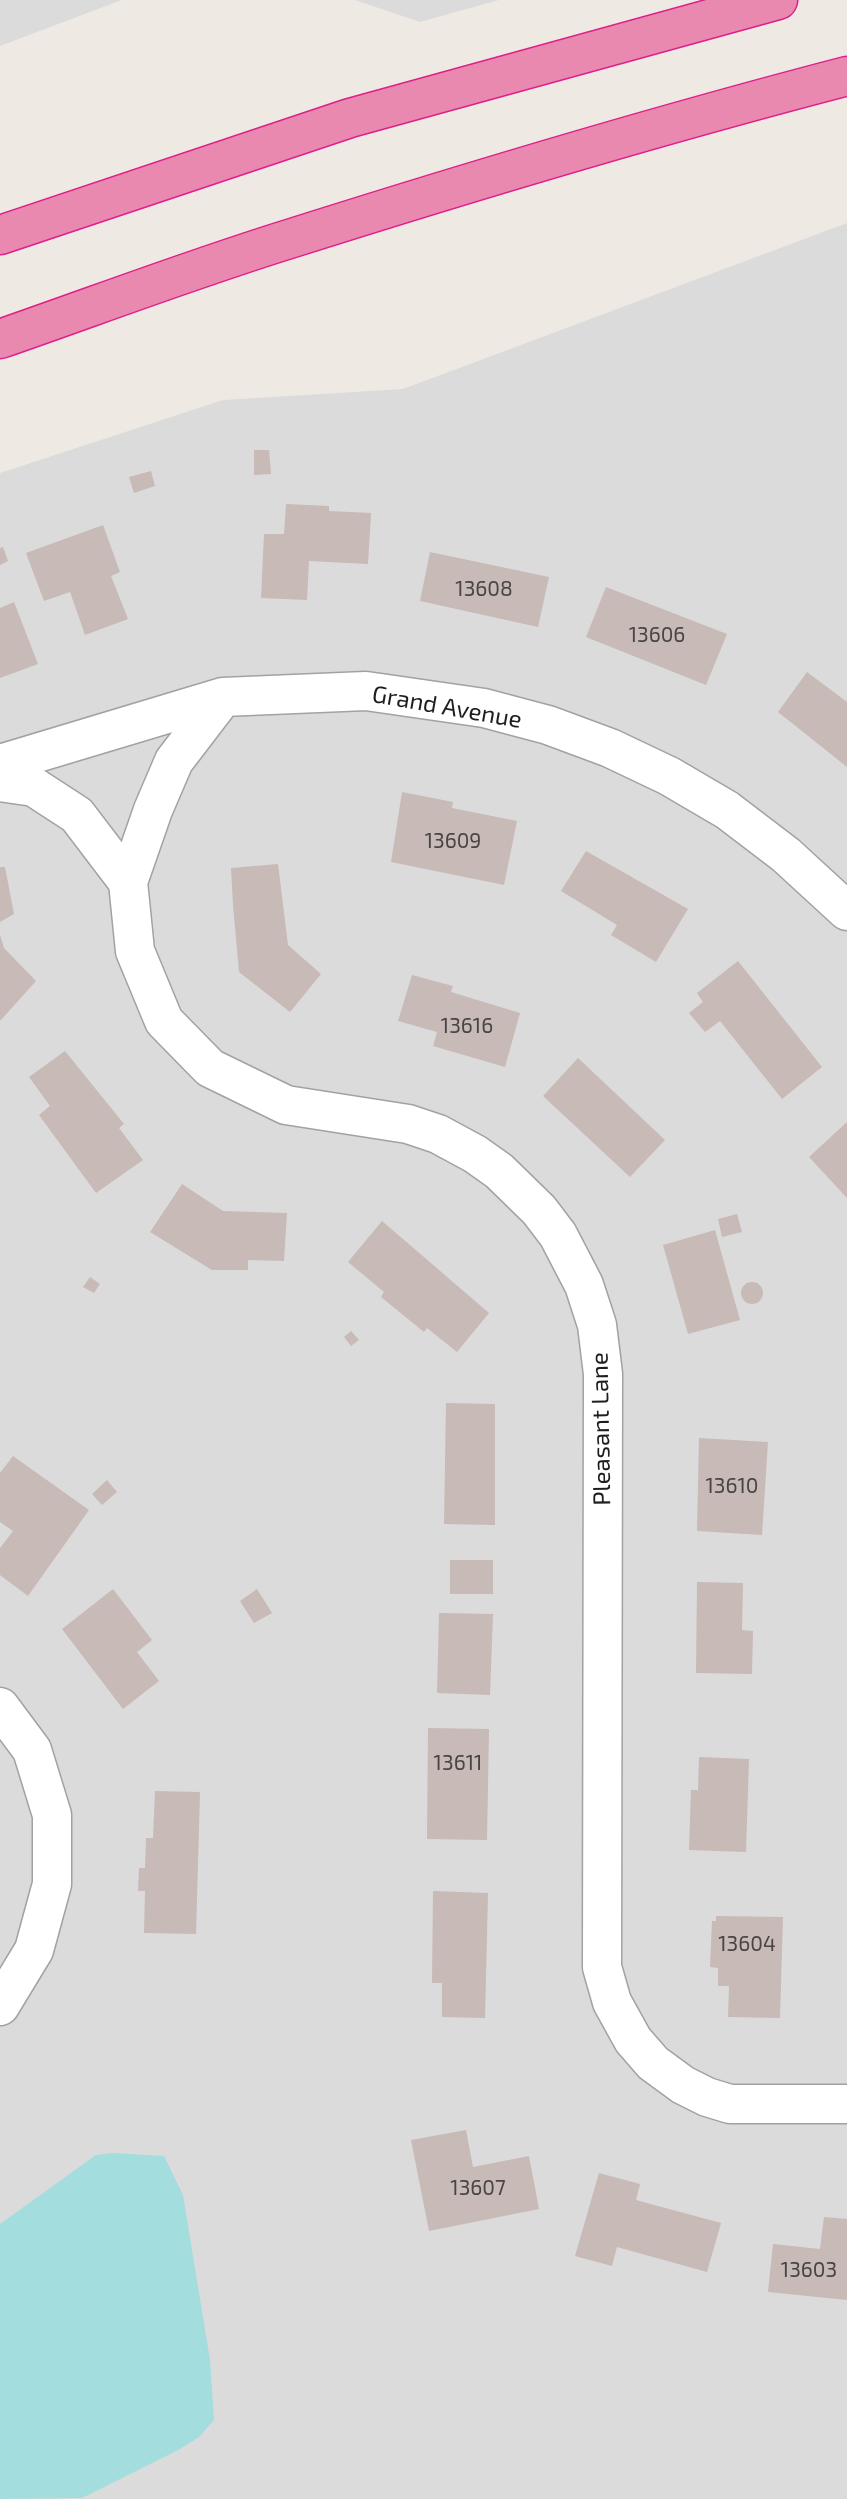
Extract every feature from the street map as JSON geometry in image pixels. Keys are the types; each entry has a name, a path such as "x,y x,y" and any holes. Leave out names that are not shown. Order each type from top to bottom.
{"highway":[{"path":"0,235 350,118 778,0"},
{"path":"0,338 284,240 551,158 847,76"}],"street":[{"name":"Grand Avenue","path":"0,764 223,697 366,691 484,708 548,726 610,748 668,776 727,810 786,855 847,911"},
{"name":"Pleasant Lane","path":"223,697 174,761 153,810 128,882 135,951 164,1021 210,1068 286,1105 408,1124 438,1134 475,1154 499,1171 539,1210 558,1235 584,1285 597,1325 603,1374 601,1967 612,2002 633,2040 653,2063 683,2085 707,2097 730,2104 847,2105"},
{"path":"0,782 34,787 77,815 128,882"},
{"path":"0,1707 32,1750 52,1815 52,1884 34,1950 0,2006"}],"shaded area":[{"path":"0,0 122,0 0,46"},
{"path":"355,0 499,0 420,22"},
{"path":"847,223 847,2499 0,2499 0,473 223,400 403,389"}],"water":[{"path":"113,2153 164,2156 183,2195 210,2360 214,2420 199,2437 180,2449 82,2498 0,2499 0,2224 96,2155"}],"building":[{"path":"254,450 269,450 271,474 254,475"},
{"path":"151,471 155,486 134,493 129,477"},
{"path":"286,504 329,506 329,511 371,513 368,564 309,561 307,600 261,598 264,534 284,534"},
{"path":"103,525 120,572 111,576 128,619 85,635 70,592 44,601 26,553"},
{"path":"3,547 8,561 0,565 0,548"},
{"path":"430,552 549,577 538,627 420,601"},
{"path":"606,587 727,634 706,685 586,637"},
{"path":"14,602 38,664 0,678 0,608"},
{"path":"807,672 847,702 847,767 778,712"},
{"path":"402,792 453,802 452,808 517,821 504,885 391,862"},
{"path":"586,851 688,909 656,962 611,935 617,925 561,891"},
{"path":"278,864 288,945 321,974 290,1012 239,972 233,905 231,868"},
{"path":"0,867 5,867 14,914 0,922"},
{"path":"0,935 4,948 36,981 0,1021"},
{"path":"738,961 822,1067 782,1099 720,1021 705,1032 689,1013 703,1002 697,993"},
{"path":"412,975 453,986 451,992 520,1013 505,1067 433,1046 437,1032 398,1021"},
{"path":"65,1051 124,1124 119,1128 143,1160 96,1193 39,1115 50,1106 29,1077"},
{"path":"578,1058 665,1140 630,1177 543,1096"},
{"path":"847,1122 847,1198 809,1157"},
{"path":"182,1184 223,1211 287,1213 284,1261 248,1260 248,1270 212,1270 150,1232"},
{"path":"737,1214 742,1232 722,1237 718,1219"},
{"path":"382,1221 489,1313 457,1352 427,1328 424,1332 381,1297 384,1292 348,1262"},
{"path":"715,1230 740,1320 688,1334 663,1245"},
{"path":"90,1277 100,1284 94,1293 83,1287"},
{"path":"748,1282 756,1282 763,1289 763,1297 756,1304 748,1304 741,1297 741,1289"},
{"path":"351,1331 359,1340 351,1346 344,1337"},
{"path":"446,1403 495,1404 495,1525 444,1524"},
{"path":"699,1438 768,1442 762,1535 697,1531"},
{"path":"13,1456 89,1510 28,1596 0,1575 0,1548 13,1531 0,1522 0,1473"},
{"path":"107,1480 117,1492 102,1505 92,1494"},
{"path":"450,1560 493,1560 493,1594 450,1594"},
{"path":"697,1582 743,1583 742,1630 753,1631 752,1674 696,1673"},
{"path":"113,1589 152,1640 137,1652 159,1681 123,1709 62,1629"},
{"path":"257,1589 272,1613 254,1623 240,1601"},
{"path":"439,1613 493,1614 490,1695 437,1693"},
{"path":"428,1728 489,1729 487,1840 427,1839"},
{"path":"699,1757 749,1759 746,1852 689,1850 691,1790 698,1790"},
{"path":"155,1791 200,1792 196,1934 144,1933 145,1891 138,1891 139,1868 145,1868 146,1838 153,1838"},
{"path":"433,1891 488,1893 485,2018 442,2017 442,1983 432,1983"},
{"path":"716,1916 783,1917 780,2018 728,2017 729,1986 718,1986 718,1968 710,1967 712,1921 716,1921"},
{"path":"466,2130 473,2167 529,2156 539,2209 429,2231 411,2140"},
{"path":"599,2173 640,2184 636,2200 721,2223 707,2272 617,2247 612,2266 575,2256"},
{"path":"824,2217 847,2219 847,2300 768,2292 773,2244 820,2249"}]}
